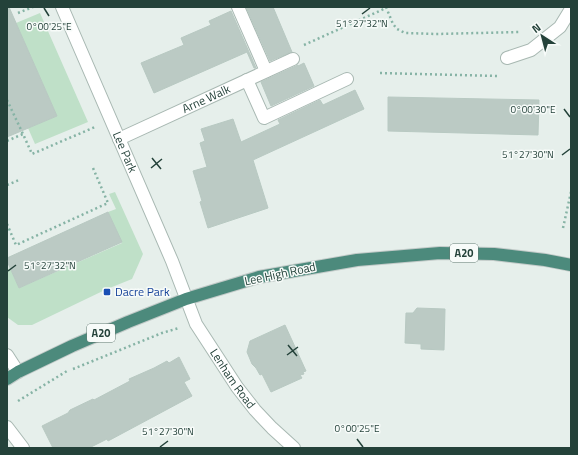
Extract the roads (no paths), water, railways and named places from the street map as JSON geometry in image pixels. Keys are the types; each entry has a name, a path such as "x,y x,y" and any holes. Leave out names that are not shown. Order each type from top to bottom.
{"highway":[{"name":"Lee High Road","path":"7,379 18,372 128,322 186,299 259,276 364,259 440,253 494,254 545,260 571,265"}],"street":[{"name":"Lee Park","path":"62,7 172,261 186,299"},
{"path":"238,7 266,71"},
{"path":"507,58 531,50 560,27 571,9"},
{"name":"Arne Walk","path":"120,139 293,59"},
{"path":"247,80 264,118 347,79"},
{"name":"Lenham Road","path":"186,299 196,322 237,387 255,410 294,448"},
{"path":"7,355 18,372"},
{"path":"7,427 23,448"}],"place":[{"name":"Dacre Park","path":"107,292"}]}
